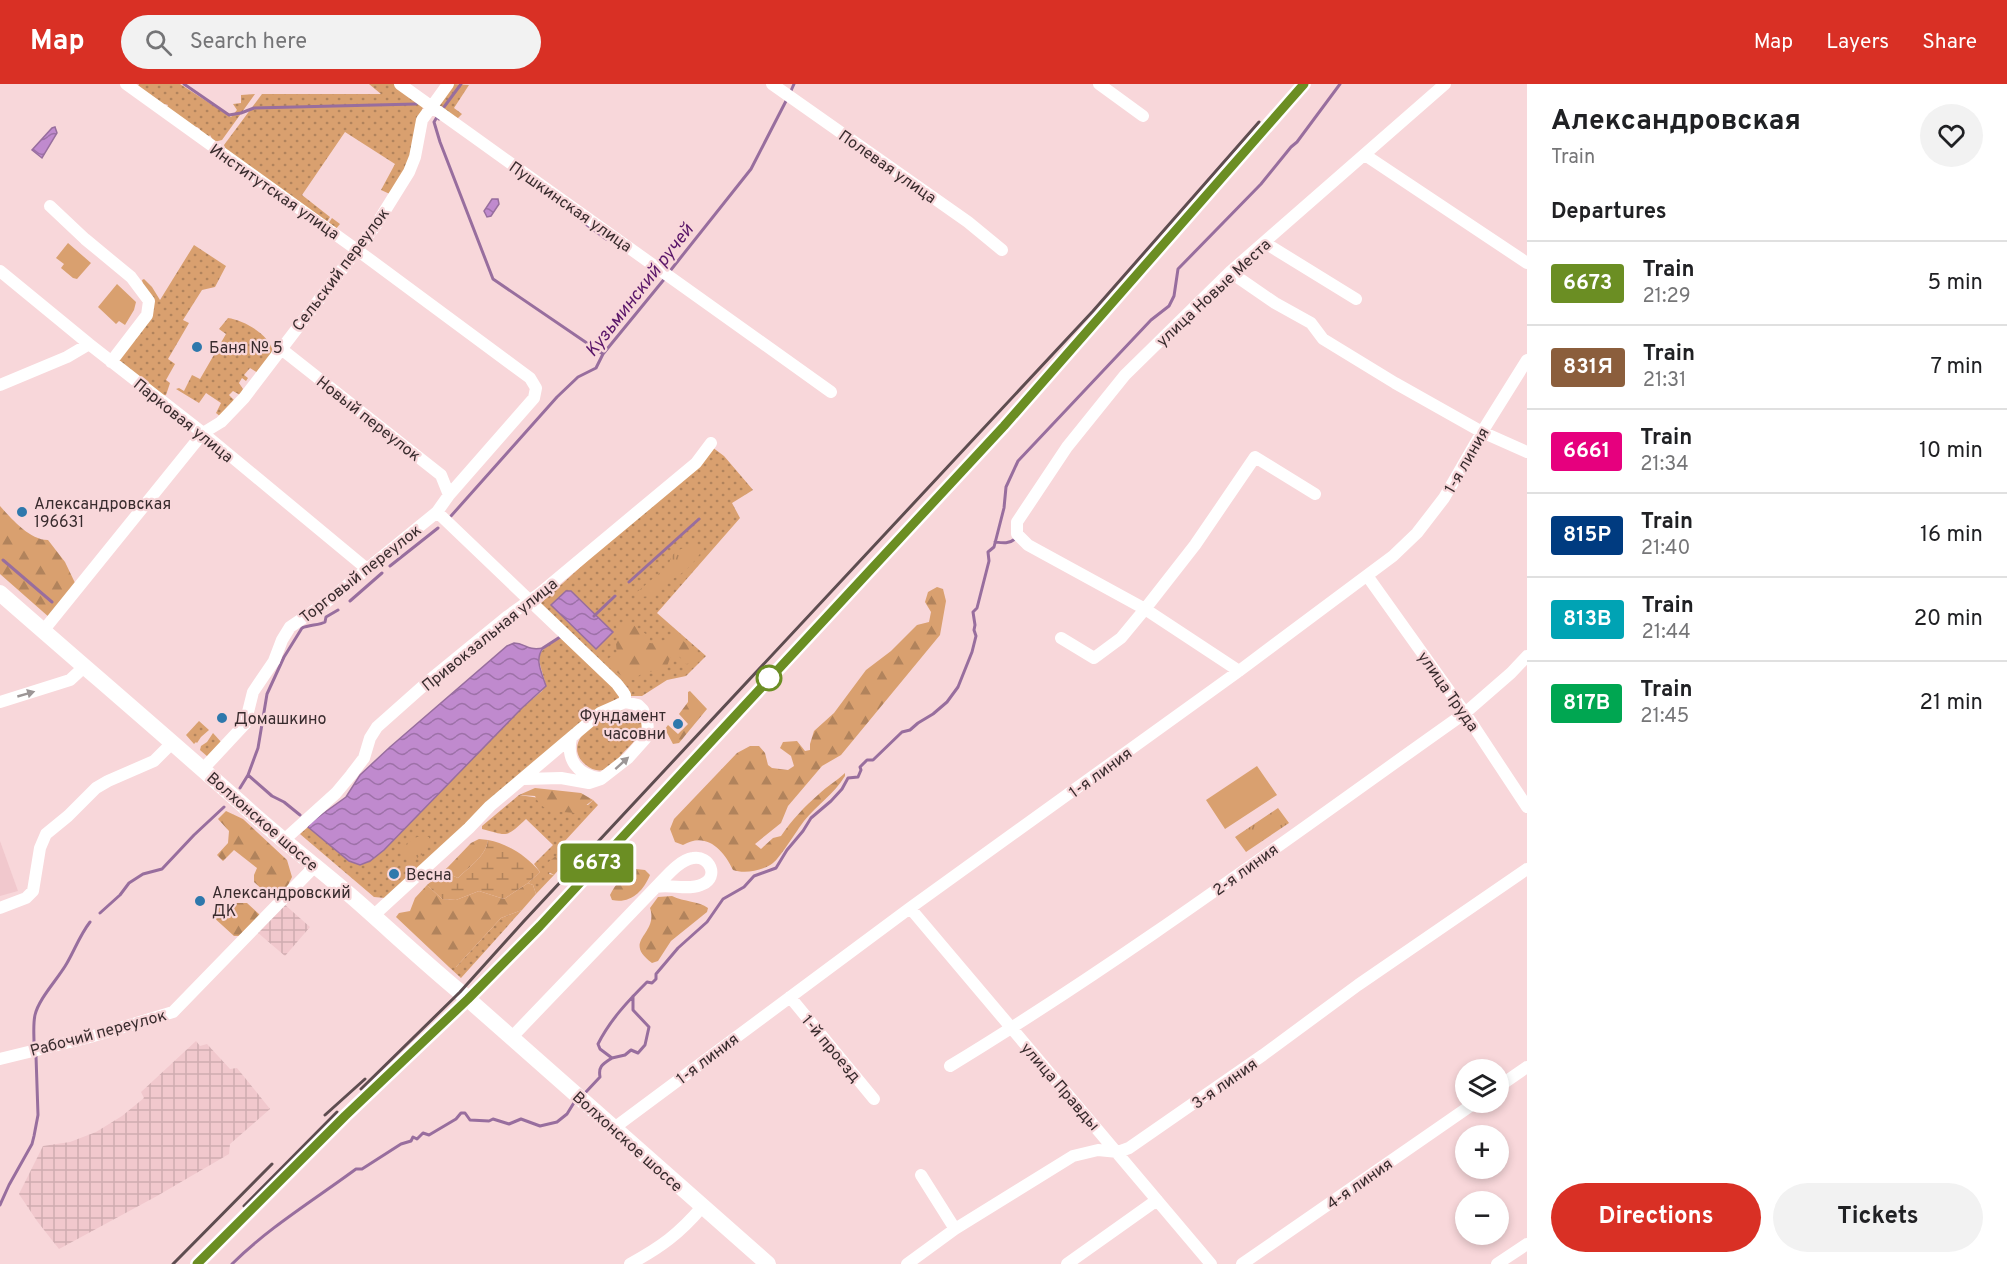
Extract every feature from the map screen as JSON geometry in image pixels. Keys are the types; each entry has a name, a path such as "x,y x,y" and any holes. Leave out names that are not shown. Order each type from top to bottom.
{"main road":[{"name":"Волхонское шоссе","path":"0,593 512,1038 762,1262"}],"street":[{"name":"Институтская улица","path":"126,84 357,250 530,378 537,388"},
{"name":"Пушкинская улица","path":"400,84 831,392"},
{"name":"Сельский переулок","path":"43,631 203,433 221,422 244,398 357,250 393,200 409,172 415,157 422,120 448,84"},
{"name":"Полевая улица","path":"772,84 968,222 1002,250"},
{"path":"1099,84 1143,116"},
{"name":"улица Новые Места","path":"1145,609 1028,544 1017,534 1016,529 1023,511 1067,447 1125,375 1230,272 1445,84"},
{"path":"1365,155 1527,263"},
{"path":"50,207 132,277 149,301 147,315 111,362"},
{"path":"1265,243 1356,298"},
{"name":"Парковая улица","path":"0,271 111,362 203,433 368,569"},
{"path":"1230,272 1275,303 1311,323 1323,339 1395,383 1482,432 1527,452"},
{"path":"0,385 67,357 89,344"},
{"name":"Новый переулок","path":"280,348 441,475 449,495"},
{"name":"1-я линия","path":"614,1128 910,908 1368,577 1393,556 1417,533 1444,498 1527,360"},
{"name":"Торговый переулок","path":"203,769 245,724 253,692 274,662 282,640 290,627 324,604 437,512 449,495 534,398 537,388"},
{"name":"Привокзальная улица","path":"284,840 336,793 351,775 364,758 370,738 378,727 448,665 508,616 530,602 696,463 711,443"},
{"path":"1061,638 1094,658 1121,638 1195,545 1255,457 1315,494"},
{"path":"437,512 617,684 626,695 625,702"},
{"name":"улица Труда","path":"1368,577 1465,713 1527,807"},
{"path":"1145,609 1239,671"},
{"name":"2-я линия","path":"950,1066 1011,1029 1157,932 1465,713 1527,656"},
{"path":"0,702 70,680 84,667"},
{"path":"373,916 490,806 600,713 625,702 638,705 643,710 648,730 645,739 611,773 601,779 589,783 561,778 524,779"},
{"path":"572,738 569,749 580,771 589,777 601,779"},
{"path":"0,908 26,898 33,891 40,848 46,834 96,788 154,761 172,743"},
{"name":"Рабочий переулок","path":"0,1059 90,1037 173,1012 315,866"},
{"name":"3-я линия","path":"907,1264 955,1229 1073,1156 1098,1150 1118,1152 1129,1148 1263,1055 1358,985 1527,869"},
{"path":"512,1038 656,887"},
{"name":"улица Правды","path":"910,908 1211,1264"},
{"name":"1-й проезд","path":"790,997 874,1099"},
{"path":"1509,1079 1527,1067"},
{"name":"4-я линия","path":"1242,1264 1460,1113"},
{"path":"921,1175 955,1229"},
{"path":"1067,1264 1157,1200"},
{"path":"630,1264 661,1246 685,1227 702,1207"},
{"path":"1497,1264 1527,1244"}],"shaded area":[{"path":"0,841 18,891 0,896"},
{"path":"284,904 310,927 285,956 257,932"},
{"path":"196,1041 200,1046 207,1044 230,1069 237,1068 270,1109 230,1144 229,1154 59,1249 19,1194 43,1146 70,1142 96,1132 122,1116 144,1098 141,1092"}],"green space":[{"path":"139,84 180,84 231,117 237,110 233,104 241,103 241,95 255,94 222,140 214,142 210,135 208,138 199,131 200,129 195,128 167,107 168,105 162,106 138,86"},
{"path":"369,84 395,84 423,106 419,129 409,164 392,195 381,190 395,164 345,132 302,195 330,217 326,223 328,224 332,218 340,224 335,230 226,152 224,145 262,94 381,94"},
{"path":"452,84 469,85 454,108 462,114 456,120 438,104"},
{"path":"68,243 91,263 77,279 61,268 64,264 56,258"},
{"path":"194,245 226,266 215,287 202,290 183,320 189,323 168,359 175,364 166,380 170,383 166,395 162,396 118,363 120,355 150,315 142,280 144,279 152,287 160,300"},
{"path":"117,284 136,302 125,325 119,321 116,324 98,307"},
{"path":"228,318 241,322 262,334 273,352 258,373 250,368 244,375 248,378 246,381 242,378 239,383 243,389 240,395 233,391 229,395 234,400 221,417 216,413 221,403 206,393 199,403 176,389 184,391 192,375 200,379 226,334 219,329"},
{"path":"712,447 724,456 753,490 732,503 740,518 657,613 706,656 686,676 667,680 642,696 631,696 628,688 540,604"},
{"path":"0,506 27,532 48,540 65,562 76,585 50,618 0,574"},
{"path":"705,546 687,569 675,578 662,583 661,590 654,596 636,597 637,592 669,565 677,551 687,547"},
{"path":"937,587 943,589 946,601 940,635 841,755 822,766 788,806 781,823 755,844 761,849 773,838 781,836 794,819 822,791 845,773 841,782 804,821 776,860 759,870 737,871 733,870 719,850 707,841 691,841 683,845 675,842 670,829 674,819 737,753 750,746 759,746 765,753 768,765 772,768 788,770 794,766 791,756 780,748 783,742 797,741 805,751 810,750 814,731 834,713 866,670 891,651 917,625 929,622 931,612 925,602 928,592"},
{"path":"628,621 650,637 649,643 660,642 676,634 699,656 693,663 686,664 678,655 670,658 666,669 641,674 635,680 626,679 611,668 609,658 617,653 616,644 619,637 616,625"},
{"path":"560,637 617,689 620,697 594,712 385,898 374,897 300,834 308,827 330,843 522,708 546,685 540,662 541,652"},
{"path":"690,691 707,709 679,743 673,744 665,729 668,725 678,734 688,724 679,714 688,702"},
{"path":"626,710 635,714 640,720 642,725 638,737 609,768 598,770 587,766 577,751 582,735 608,715"},
{"path":"199,721 209,730 194,744 186,735"},
{"path":"213,733 222,743 208,757 200,750"},
{"path":"1257,766 1277,795 1225,829 1206,800"},
{"path":"535,788 581,793 593,800 576,813 547,809 538,802 535,796 519,795"},
{"path":"519,795 588,805 593,800 598,805 564,842 568,846 563,849 549,874 554,875 536,894 533,885 528,883 540,872 534,864 553,845 526,819 506,834 482,829 482,826"},
{"path":"1278,808 1289,823 1246,852 1235,837"},
{"path":"226,811 243,819 287,860 292,877 287,887 274,900 254,882 257,868 234,850 223,861 217,855 228,843 229,831 218,819"},
{"path":"417,837 429,837 427,851 410,863 398,849"},
{"path":"479,839 488,840 481,856 458,878 449,874 448,867 471,843"},
{"path":"488,840 516,851 540,872 504,899 479,891 456,900 442,899 427,885 448,867 449,874 458,878 481,856"},
{"path":"568,846 573,854 554,875 545,870 546,864"},
{"path":"636,869 645,870 650,875 644,887 630,898 612,900 610,895 615,887 625,876"},
{"path":"528,883 533,885 536,894 522,910 501,918 456,967 449,967 396,917 399,913 410,911 415,898 427,885 442,899 456,900 479,891 504,899"},
{"path":"672,896 704,906 708,908 707,912 671,941 658,961 652,963 643,955 640,948 640,943 650,925 650,908 658,897"},
{"path":"223,903 247,903 260,915 239,936 234,936 211,915"},
{"path":"522,910 461,978 449,967 456,967 501,918"}],"water":[{"path":"55,127 57,133 42,158 32,150"},
{"path":"492,199 498,199 499,204 491,216 487,217 484,211"},
{"path":"566,591 571,591 613,632 596,649 551,605"},
{"path":"514,643 530,648 543,648 539,662 546,686 384,850 370,861 360,865 349,861 308,827 310,823 346,797 360,775 390,747 507,646"}],"waterway":[{"path":"184,84 229,115 254,108 416,104"},
{"path":"444,107 461,84"},
{"name":"Кузьминский ручей","path":"790,93 794,84"},
{"path":"585,1093 600,1077 602,1066 612,1058 600,1049 598,1044 608,1027 647,982 652,983 656,979 656,974 678,948 707,922 723,899 744,887 754,876 776,868 811,818 831,801 848,778 858,777 860,767 867,760 873,760 902,732 910,730 947,702 958,687 972,652 976,636 973,612 977,608 989,561 988,552 994,547 1004,508 1006,487 1018,461 1151,320 1169,306 1174,296 1178,269 1261,184 1297,142 1340,84"},
{"name":"Кузьминский ручей","path":"670,271 751,169 787,99"},
{"path":"439,119 437,117 434,122 440,142 493,279 603,354"},
{"path":"583,222 606,239"},
{"name":"Кузьминский ручей","path":"451,516 557,397 578,377 596,368 603,354 666,277"},
{"path":"629,582 699,519"},
{"name":"Кузьминский ручей","path":"390,566 438,528"},
{"path":"995,542 1003,543 1015,539"},
{"path":"3,560 52,602"},
{"name":"Кузьминский ручей","path":"350,601 382,573"},
{"path":"594,616 615,596"},
{"name":"Кузьминский ручей","path":"240,788 248,775 258,748 267,694 284,657 302,628 325,622 326,617 338,610"},
{"path":"543,648 560,637"},
{"path":"248,775 272,796 300,815"},
{"name":"Кузьминский ручей","path":"100,913 120,895 129,883 143,874 162,869 224,807"},
{"name":"Кузьминский ручей","path":"34,1043 34,1022 37,1009 90,922"},
{"path":"612,1058 625,1055 631,1050 638,1053 645,1045 649,1027 633,1010 633,996"},
{"name":"Кузьминский ручей","path":"0,1205 34,1136 38,1115 36,1056"},
{"path":"232,1264 276,1226 356,1169 362,1169 401,1144 411,1141 413,1137 417,1139 423,1133 429,1135 456,1119 461,1113 465,1113 470,1120 489,1121 493,1119 509,1124 521,1119 540,1126 557,1122 567,1114 575,1101"}],"railway":[{"path":"197,1264 540,926 1004,426 1304,84"},
{"path":"361,1089 460,992 1093,311 1259,122"},
{"path":"325,1115 365,1079"},
{"path":"244,1206 337,1112"},
{"path":"173,1264 272,1164"}],"train":[{"name":"6673","path":"197,1264 540,926 1004,426 1304,84"}],"place":[{"name":"Баня № 5","path":"197,347"},
{"name":"Александровская 196631","path":"22,512"},
{"name":"Домашкино","path":"222,718"},
{"name":"Фундамент часовни","path":"678,724"},
{"name":"Весна","path":"394,874"},
{"name":"Александровский ДК","path":"200,901"}]}
